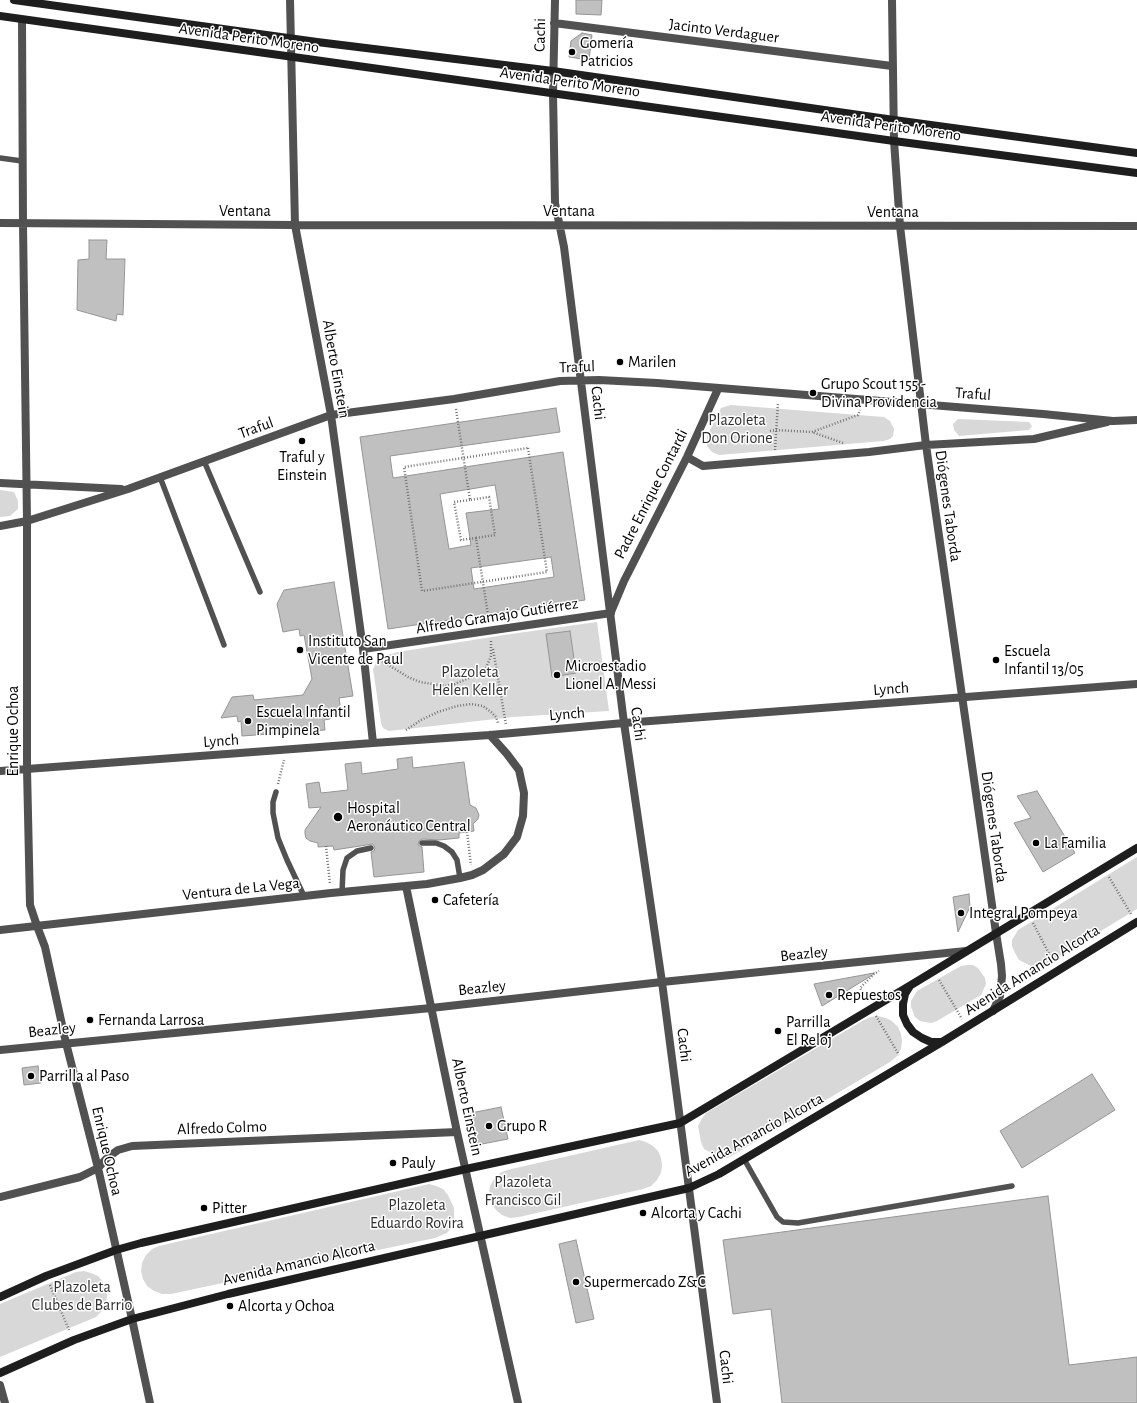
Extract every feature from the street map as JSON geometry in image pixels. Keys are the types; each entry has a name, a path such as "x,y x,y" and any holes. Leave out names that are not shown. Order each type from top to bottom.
{"main road":[{"name":"Avenida Perito Moreno","path":"18,0 290,38 553,71 1137,153"},
{"name":"Avenida Perito Moreno","path":"0,16 290,58 1137,173"},
{"path":"0,1296 46,1276 116,1250 466,1169 680,1123 1137,848"},
{"name":"Avenida Amancio Alcorta","path":"0,1373 74,1340 132,1318 228,1294 689,1188 719,1174 942,1042 1137,922"},
{"path":"911,985 905,994 903,1004 903,1015 907,1024 913,1032 922,1038 931,1042 942,1042"}],"street":[{"name":"Alberto Einstein","path":"290,0 290,58 295,226 331,415 363,649 373,743"},
{"name":"Cachi","path":"555,0 552,93 555,203 564,247 624,723 662,982 716,1403"},
{"name":"Diógenes Taborda","path":"892,0 894,141 900,226 926,445 1002,976 1000,996 992,1011"},
{"name":"Enrique Ochoa","path":"22,20 22,161 28,521 27,769 30,905 45,947 66,1043 98,1168 150,1403"},
{"name":"Jacinto Verdaguer","path":"554,23 892,66"},
{"name":"Ventana","path":"0,224 295,226 1137,226"},
{"name":"Traful","path":"0,526 28,521 128,489 331,415 454,398 560,381 581,380 657,383 1113,421 1137,420"},
{"name":"Padre Enrique Contardi","path":"611,613 624,581 687,456 718,389"},
{"name":"Traful","path":"687,456 703,466 869,452 926,445 1034,439 1113,421"},
{"name":"Traful","path":"0,483 128,489"},
{"name":"Alfredo Gramajo Gutiérrez","path":"363,649 611,613"},
{"name":"Lynch","path":"0,771 387,742 490,736 624,723 1137,684"},
{"name":"Ventura de La Vega","path":"0,930 406,886 472,875 483,870 504,854 517,837 523,816 524,793 519,770 507,754 490,736"},
{"name":"Alberto Einstein","path":"406,886 457,1132 518,1403"},
{"name":"Beazley","path":"0,1050 431,1008 662,982 966,951"},
{"name":"Alfredo Colmo","path":"0,1197 80,1177 98,1168 107,1158 118,1150 132,1146 457,1132"},
{"path":"0,1385 5,1403"}],"lane":[{"path":"0,158 22,161"},
{"path":"204,461 260,592"},
{"path":"160,477 224,645"},
{"path":"276,792 273,802 273,813 278,838 286,860 304,896"},
{"path":"422,843 436,843 444,846 452,852 457,860 460,878"},
{"path":"342,892 342,870 347,858 357,851 371,848"},
{"path":"744,1159 777,1217 782,1222 798,1223 1012,1186"}],"path":[{"path":"774,460 779,394"},
{"path":"454,398 470,500"},
{"path":"812,432 858,415 863,400"},
{"path":"770,431 812,432 844,443"},
{"path":"528,448 547,572 482,582 422,591 404,467 528,448"},
{"path":"489,497 495,535 476,538 460,540 454,502 489,497"},
{"path":"476,538 505,734"},
{"path":"363,649 408,677 420,682 445,686 466,680 486,668 490,657 492,644"},
{"path":"387,742 424,718 456,706 471,704 483,706 491,712 496,717 505,734"},
{"path":"276,792 283,761 290,750"},
{"path":"466,832 472,875"},
{"path":"326,846 331,893"},
{"path":"1103,868 1137,922"},
{"path":"1028,914 1058,970"},
{"path":"934,971 966,1027"},
{"path":"46,1276 74,1340"}],"green space":[{"name":"Plazoleta Don Orione","path":"731,405 884,417 890,421 894,429 893,436 884,441 719,455 712,452 707,446 707,436 721,408"},
{"path":"958,419 1029,422 1032,426 1029,430 959,436 954,430 953,424"},
{"path":"0,490 14,492 18,501 18,509 10,516 0,517"},
{"name":"Plazoleta Helen Keller","path":"597,622 609,711 513,717 389,731 383,728 373,669 377,661 383,656 398,652 504,635"},
{"path":"1137,857 1137,909 1045,965 1033,967 1019,960 1012,946 1012,940 1018,930"},
{"path":"973,965 978,968 985,978 986,984 981,995 931,1023 920,1021 915,1017 911,1007 911,1001 917,991 961,966"},
{"path":"878,1016 892,1021 898,1027 901,1034 901,1049 897,1056 890,1062 727,1158 719,1157 704,1149 698,1126 706,1113 864,1020"},
{"name":"Plazoleta Francisco Gil","path":"639,1140 653,1146 658,1151 661,1158 661,1173 651,1186 510,1218 502,1215 491,1203 489,1194 490,1186 500,1173 507,1170"},
{"name":"Plazoleta Eduardo Rovira","path":"429,1184 443,1189 448,1195 454,1208 454,1225 447,1233 435,1238 171,1294 162,1294 154,1291 147,1286 143,1279 141,1271 142,1263 146,1255 152,1249 159,1246"},
{"name":"Plazoleta Clubes de Barrio","path":"84,1271 98,1276 103,1282 107,1296 106,1303 102,1311 96,1317 0,1357 0,1304 76,1272"}],"building":[{"path":"576,0 602,0 601,15 576,14"},
{"path":"582,33 592,35 589,60 569,57 571,41"},
{"path":"89,240 107,240 106,259 125,259 123,315 117,314 116,321 77,310 78,260 89,259"},
{"path":"556,408 560,432 390,456 393,478 563,452 585,600 388,629 360,437","holes":["495,485 499,509 466,513 471,545 449,549 440,494","551,557 554,577 474,589 471,568"]},
{"path":"334,582 353,696 339,698 340,705 330,719 324,720 325,730 242,736 241,721 238,722 237,716 221,718 232,697 253,695 254,700 303,695 312,679 304,635 300,636 299,629 283,632 277,604 284,590"},
{"path":"570,631 576,673 552,677 546,634"},
{"path":"412,757 413,768 464,762 470,805 476,808 479,815 478,819 473,824 474,831 459,833 459,838 439,840 422,839 419,841 418,845 422,847 424,872 374,877 371,852 374,851 375,848 373,844 334,850 333,846 318,847 318,843 310,841 306,838 305,830 321,807 309,808 306,784 319,782 321,793 348,790 345,764 361,762 362,774 398,769 397,759"},
{"path":"1037,791 1075,853 1043,872 1014,823 1031,818 1017,796"},
{"name":"Integral Pompeya","path":"969,894 970,907 958,932 953,897"},
{"name":"Repuestos","path":"874,974 822,1006 814,984"},
{"name":"Parrilla al Paso","path":"38,1066 41,1083 24,1085 22,1068"},
{"path":"1092,1074 1115,1110 1022,1168 1000,1131"},
{"name":"Grupo R","path":"501,1107 508,1139 477,1145 471,1113"},
{"path":"1048,1196 1069,1365 1137,1357 1137,1403 782,1403 771,1309 733,1314 723,1240"},
{"name":"Supermercado Z&C","path":"576,1240 594,1319 576,1323 559,1244"}],"place":[{"name":"Gomería Patricios","path":"572,52"},
{"name":"Marilen","path":"620,362"},
{"name":"Grupo Scout 155 - Divina Providencia","path":"813,393"},
{"name":"Traful y Einstein","path":"302,441"},
{"name":"Instituto San Vicente de Paul","path":"300,650"},
{"name":"Escuela Infantil 13/05","path":"996,660"},
{"name":"Microestadio Lionel A. Messi","path":"557,675"},
{"name":"Escuela Infantil Pimpinela","path":"248,721"},
{"name":"Hospital Aeronáutico Central","path":"338,817"},
{"name":"La Familia","path":"1036,843"},
{"name":"Cafetería","path":"435,900"},
{"name":"Integral Pompeya","path":"961,913"},
{"name":"Repuestos","path":"829,995"},
{"name":"Fernanda Larrosa","path":"90,1020"},
{"name":"Parrilla El Reloj","path":"778,1031"},
{"name":"Parrilla al Paso","path":"31,1076"},
{"name":"Grupo R","path":"489,1126"},
{"name":"Pauly","path":"393,1163"},
{"name":"Pitter","path":"204,1208"},
{"name":"Alcorta y Cachi","path":"643,1213"},
{"name":"Supermercado Z&C","path":"576,1282"},
{"name":"Alcorta y Ochoa","path":"230,1306"}]}
